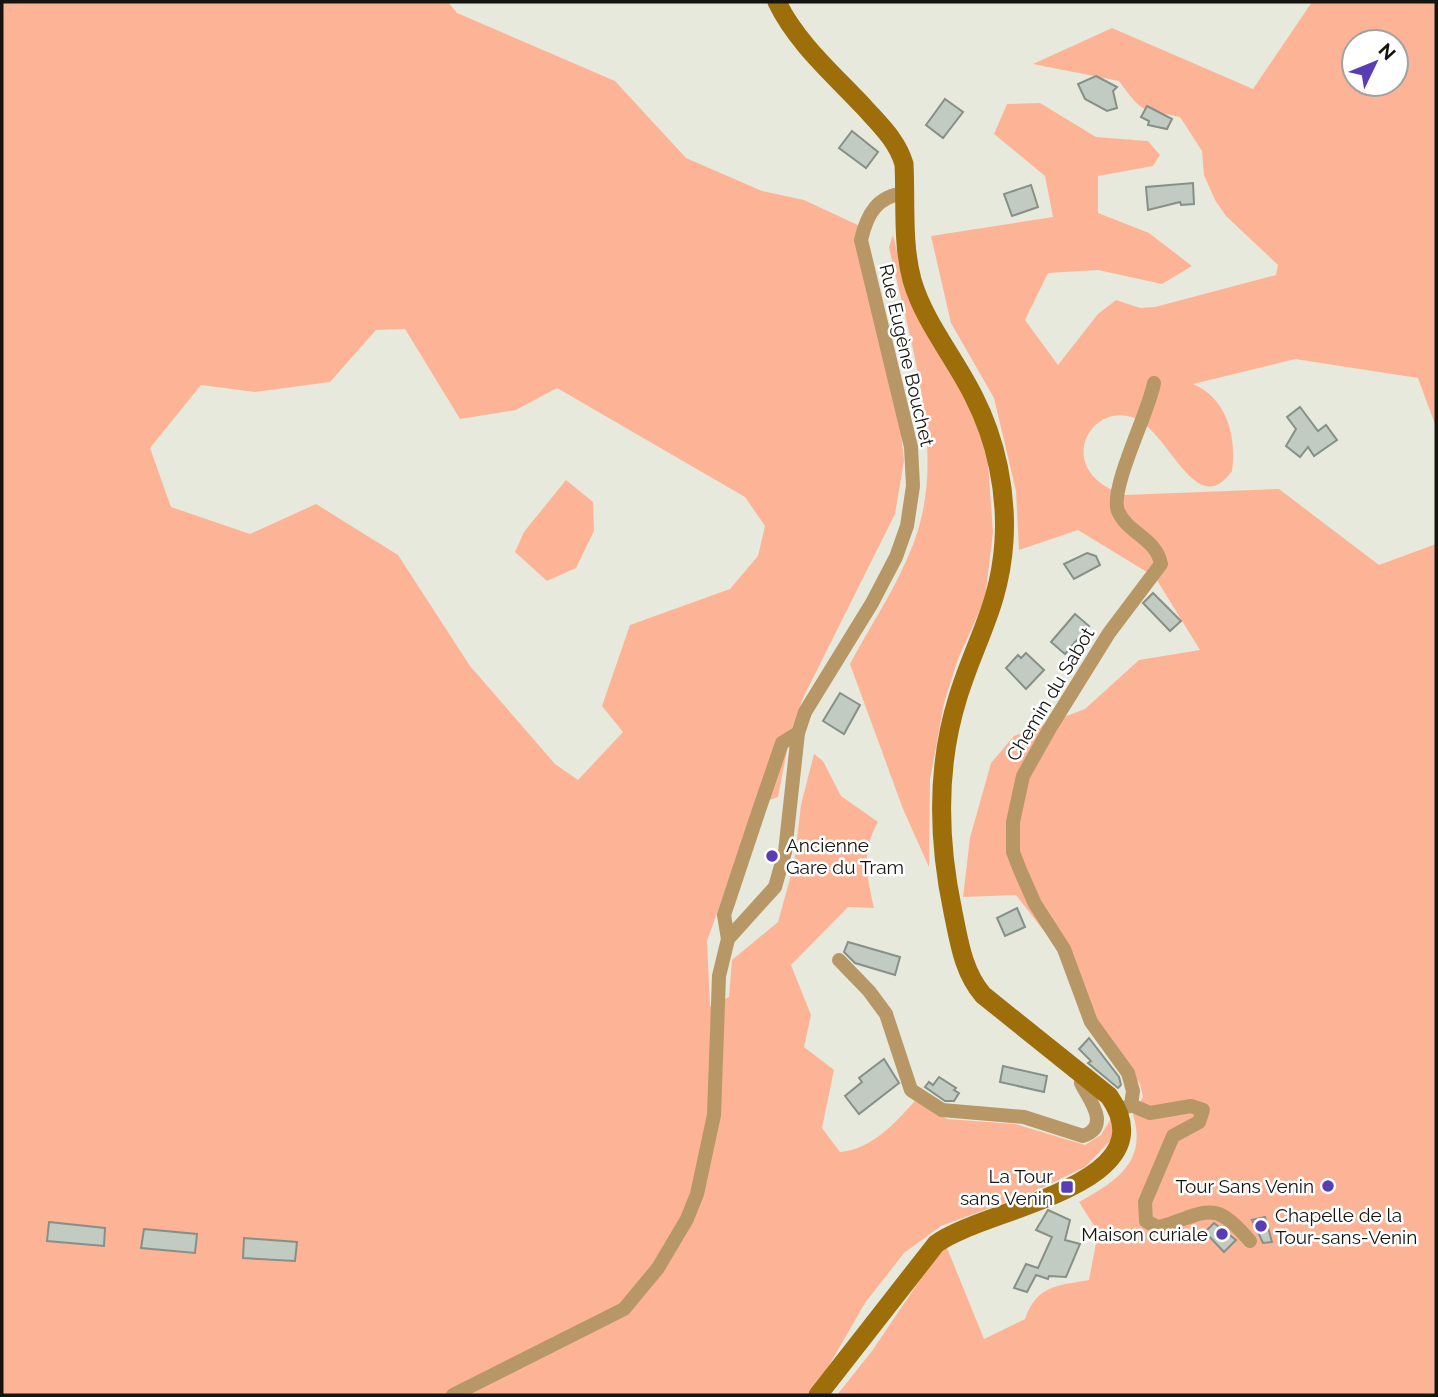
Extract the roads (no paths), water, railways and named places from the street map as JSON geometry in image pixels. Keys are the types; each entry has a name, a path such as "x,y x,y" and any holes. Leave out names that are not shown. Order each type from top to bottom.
{"main road":[{"path":"777,2 806,44 895,142 904,164 907,256 912,281 932,324 984,419 998,468 1004,511 1004,539 996,595 958,697 947,750 941,842 960,948 975,986 1002,1013 1087,1075 1125,1108 1123,1134 1111,1161 1080,1181 961,1230 936,1244 818,1395"}],"street":[{"name":"Rue Eugène Bouchet","path":"798,733 820,683 872,603 896,557 907,526 913,486 911,447 861,240 865,219 880,201 892,194 905,193"},
{"name":"Chemin du Sabot","path":"1125,1108 1133,1091 1128,1073 1091,1022 1064,949 1035,904 1013,852 1013,822 1023,776 1050,728 1109,633 1161,564 1158,551 1120,516 1116,504 1130,450 1150,406 1154,383"},
{"path":"728,939 768,896 782,871 798,733"},
{"path":"453,1395 624,1309 641,1292 676,1239 697,1194 711,1137 718,1074 719,976 728,939 724,915 782,743 798,733"},
{"path":"839,960 869,991 886,1014 911,1090 942,1110 1024,1117 1083,1136 1090,1134 1097,1122 1094,1103 1081,1083 1087,1075"},
{"path":"1125,1108 1150,1113 1191,1106 1203,1110 1199,1122 1181,1129 1173,1136 1145,1202 1146,1221 1157,1227 1211,1212 1231,1219 1250,1241"}],"place":[{"name":"Ancienne Gare du Tram","path":"772,856"},
{"name":"Tour Sans Venin","path":"1328,1186"},
{"name":"La Tour sans Venin","path":"1067,1187"},
{"name":"Chapelle de la Tour-sans-Venin","path":"1261,1226"},
{"name":"Maison curiale","path":"1222,1234"}]}
